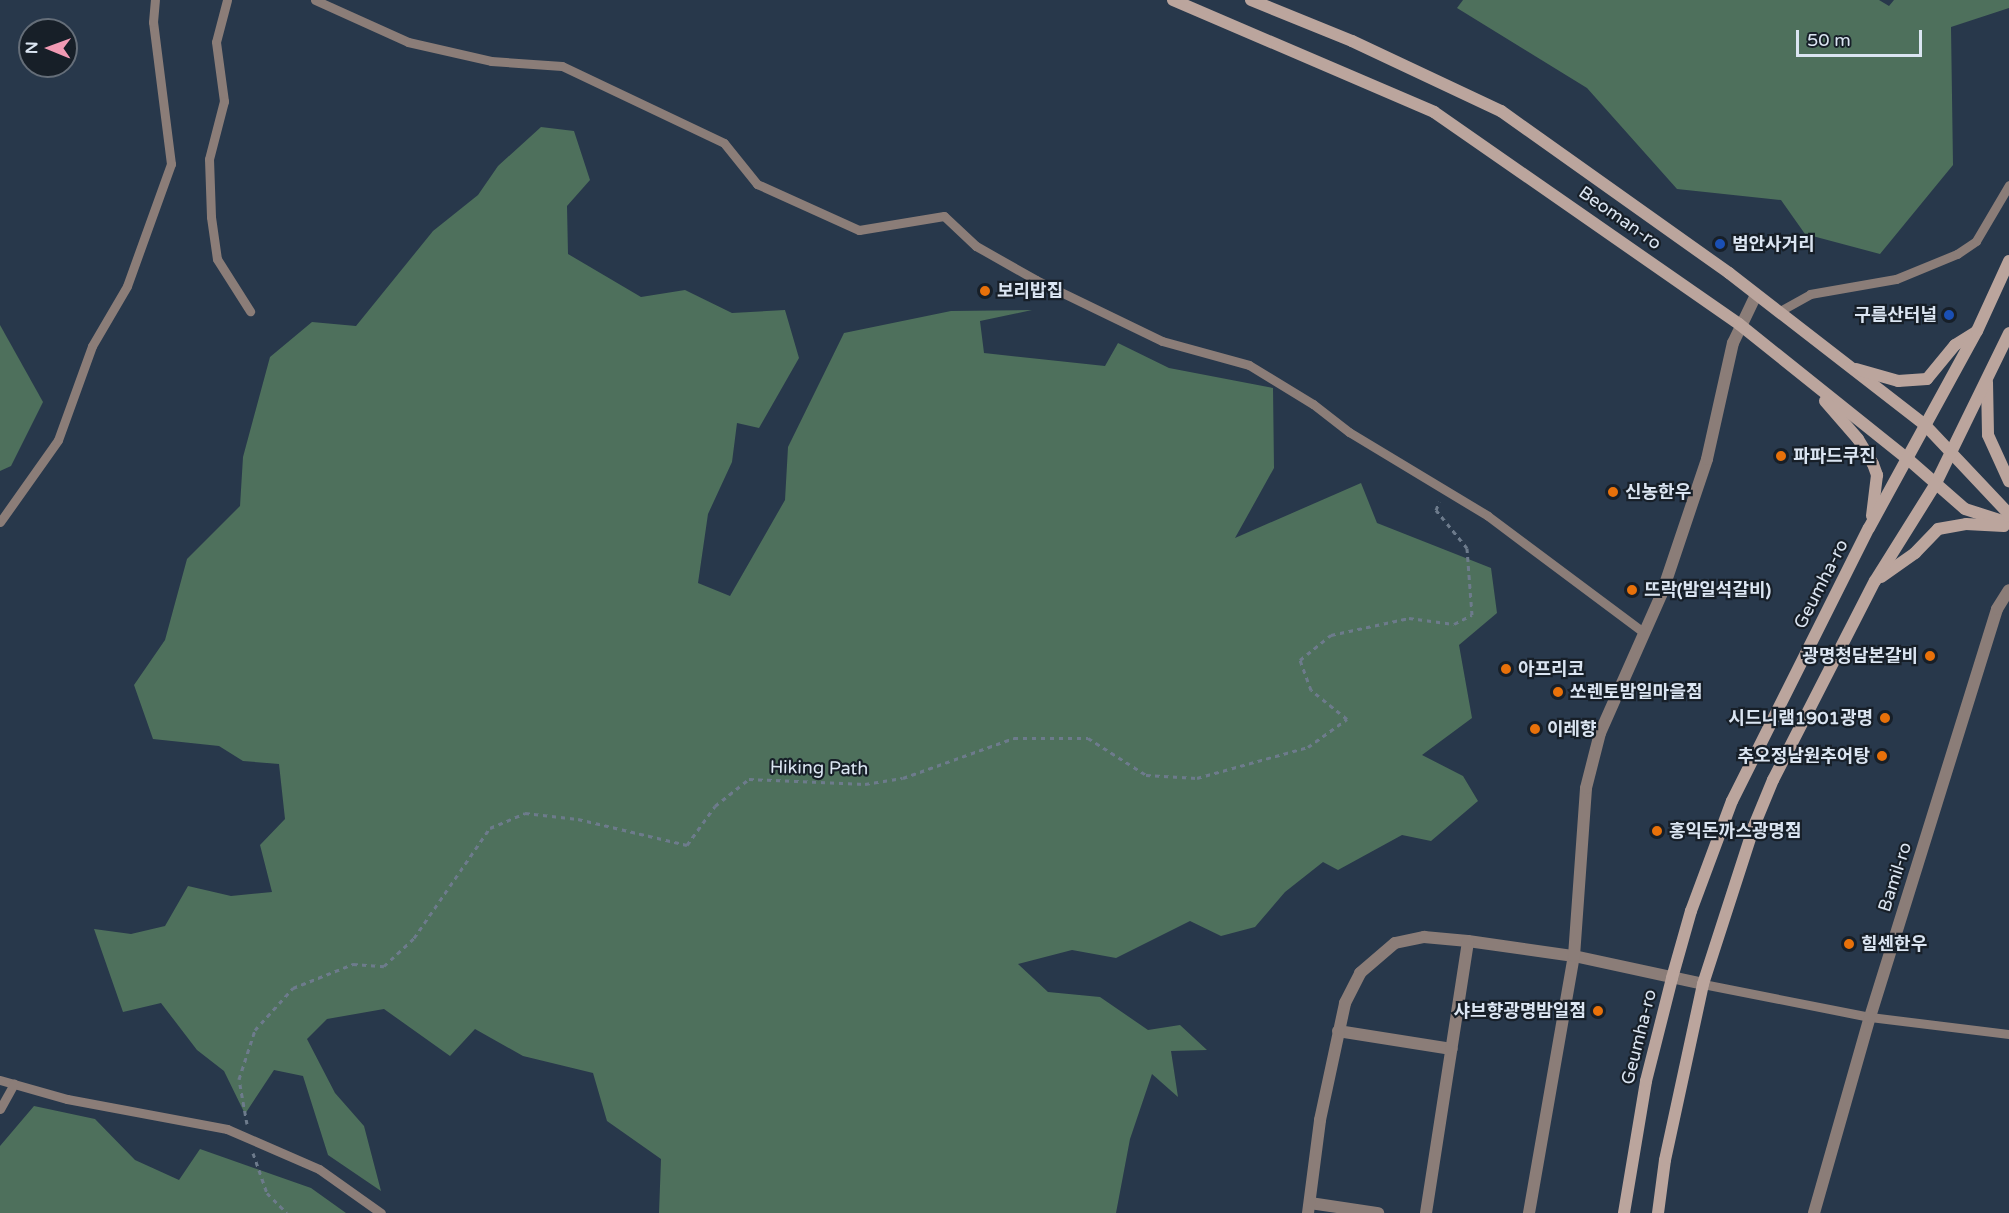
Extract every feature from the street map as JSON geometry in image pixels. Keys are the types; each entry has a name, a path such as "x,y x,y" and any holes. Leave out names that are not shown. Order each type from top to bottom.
{"main road":[{"name":"Beoman-ro","path":"1173,0 1434,112 1739,324 1813,386 1910,460 1935,485 1965,509 2009,525"},
{"name":"Beoman-ro","path":"1251,0 1352,40 1501,111 1756,295 1926,426 2009,514"},
{"name":"Geumha-ro","path":"1624,1213 1646,1081 1672,978 1691,911 1732,801 1869,528 1910,460 1977,331 2009,261"},
{"path":"1848,366 1898,381 1927,379 1955,345 1977,331"},
{"path":"1658,1213 1665,1160 1703,984 1754,826 1773,780 1875,581 1935,485 2009,333"},
{"path":"1988,375 1988,435 2009,481"},
{"path":"1813,386 1858,439 1873,464 1876,486 1869,528"},
{"path":"1875,581 1915,553 1938,528 1966,524 2009,525"}],"street":[{"path":"1529,1213 1574,956 1586,788 1600,733 1662,593 1707,459 1739,324 1756,295"},
{"name":"Bamil-ro","path":"1814,1213 1870,1017 1997,609 2009,590"},
{"path":"1378,1213 1309,1208 1320,1120 1345,1003 1360,973 1377,954 1395,943 1424,937 1468,941 1574,956 1703,984"},
{"path":"1426,1213 1468,941"},
{"path":"1338,1031 1452,1049"}],"lane":[{"path":"0,522 58,440 92,346 127,286 171,164 153,22 155,0"},
{"path":"227,0 216,42 224,101 209,159 211,217 217,259 250,311"},
{"path":"315,0 408,42 491,61 562,66 724,144 758,184 860,231 944,216 976,246 1036,280 1161,341 1249,365 1313,404 1349,432 1488,516 1644,632"},
{"path":"1778,312 1810,294 1896,279 1957,254 1976,241 2009,185"},
{"path":"1703,984 1870,1017 2009,1034"},
{"path":"0,1080 67,1099 185,1119 249,1137 319,1170 381,1213"},
{"path":"0,1109 14,1084"}],"path":[{"name":"Hiking Path","path":"287,1213 267,1193 249,1137 239,1079 255,1030 293,988 353,964 384,966 414,938 490,828 525,813 578,819 687,845 715,806 749,779 865,784 903,778 1014,738 1088,738 1146,775 1197,778 1308,747 1347,719 1311,690 1300,660 1331,635 1409,618 1454,624 1472,615 1467,548 1436,510 1446,490"}],"green space":[{"path":"1463,0 1879,0 1889,6 1894,0 2009,0 2009,8 1951,27 1953,165 1880,254 1805,234 1781,200 1677,189 1587,88 1457,8"},
{"path":"541,127 574,131 590,180 567,206 568,254 641,297 685,290 732,313 785,310 799,358 759,428 737,423 732,462 708,514 698,583 730,596 785,500 788,447 844,333 951,311 1032,310 980,321 984,353 1105,366 1118,343 1169,368 1273,388 1274,468 1235,538 1361,483 1377,523 1491,568 1497,613 1459,645 1472,718 1422,755 1463,776 1478,801 1431,841 1402,835 1338,870 1323,862 1285,892 1255,927 1221,936 1190,921 1116,958 1072,950 1018,964 1048,992 1100,997 1148,1030 1180,1025 1207,1050 1171,1051 1178,1097 1152,1074 1130,1139 1116,1213 659,1213 661,1159 607,1121 593,1073 523,1056 475,1029 450,1056 384,1009 327,1019 307,1039 335,1093 364,1126 381,1191 328,1155 303,1076 274,1070 245,1114 224,1071 197,1050 161,1003 123,1012 94,929 131,934 165,926 188,886 231,896 272,892 260,845 285,819 279,764 243,761 219,746 153,739 134,685 165,640 187,559 240,506 243,457 270,357 312,322 356,326 433,231 478,195 498,166"},
{"path":"0,325 43,402 11,466 0,471"},
{"path":"34,1106 95,1119 135,1160 179,1180 200,1149 311,1188 346,1213 0,1213 0,1146"}],"place":[{"name":"범안사거리","path":"1720,244"},
{"name":"보리밥집","path":"985,291"},
{"name":"구름산터널","path":"1949,315"},
{"name":"파파드쿠진","path":"1781,456"},
{"name":"신농한우","path":"1613,492"},
{"name":"뜨락(밤일석갈비)","path":"1632,590"},
{"name":"광명청담본갈비","path":"1930,656"},
{"name":"아프리코","path":"1506,669"},
{"name":"쏘렌토밤일마을점","path":"1558,692"},
{"name":"시드니램1901광명","path":"1885,718"},
{"name":"이레향","path":"1535,729"},
{"name":"추오정남원추어탕","path":"1882,756"},
{"name":"홍익돈까스광명점","path":"1657,831"},
{"name":"힘센한우","path":"1849,944"},
{"name":"샤브향광명밤일점","path":"1598,1011"}]}
